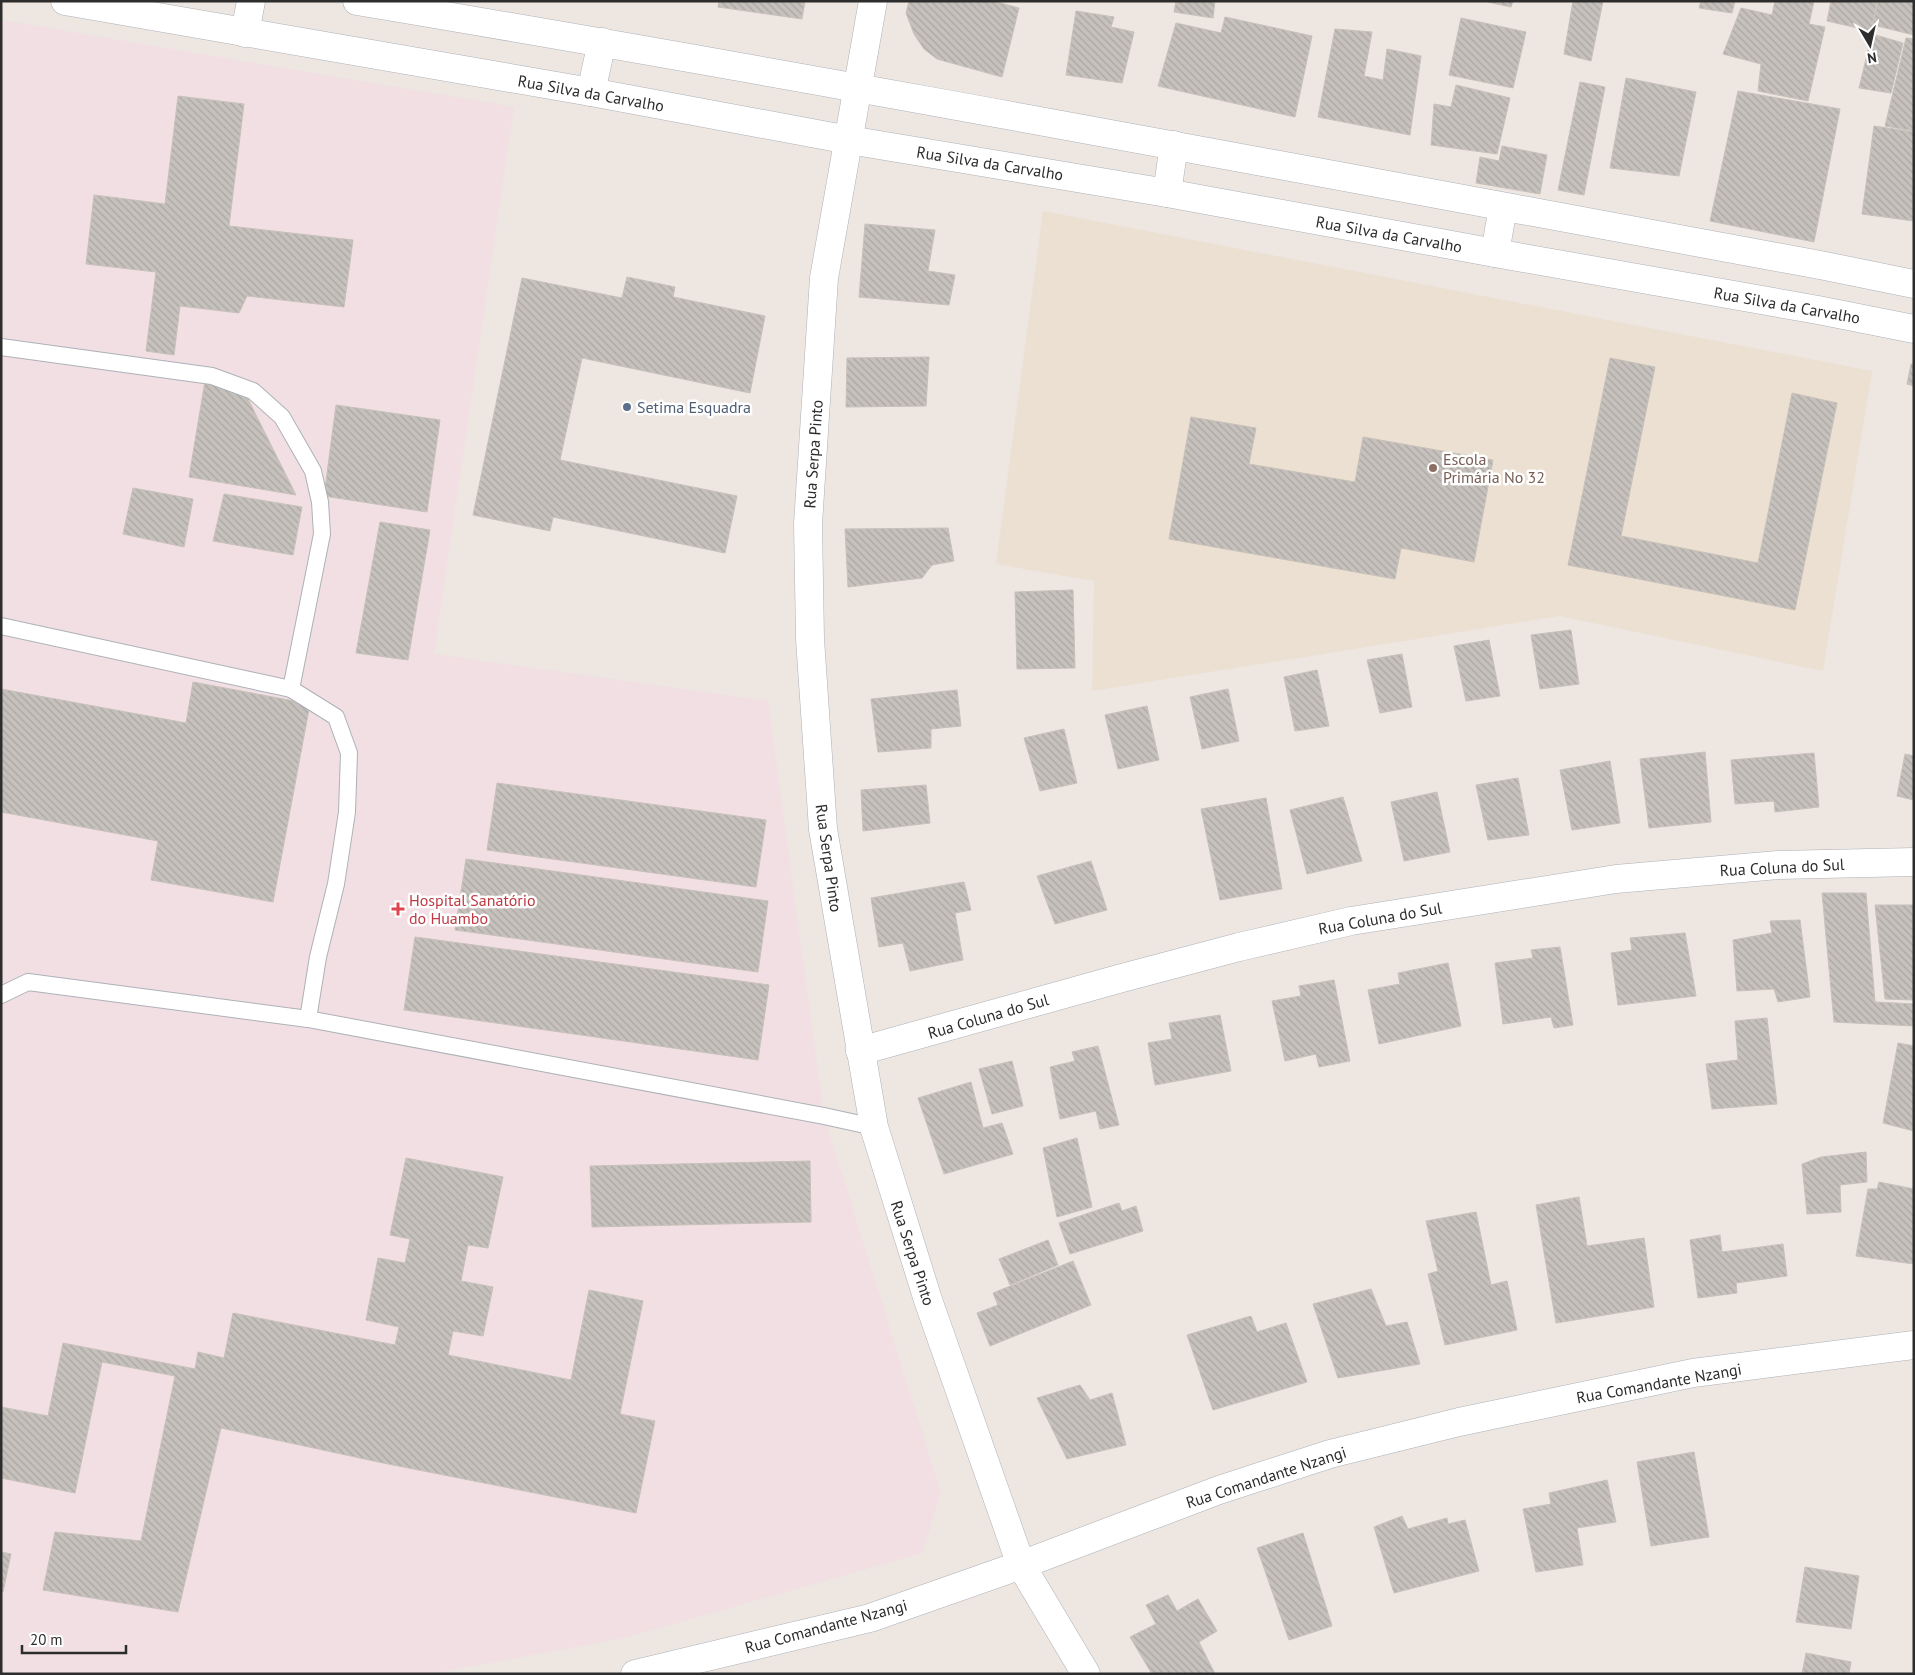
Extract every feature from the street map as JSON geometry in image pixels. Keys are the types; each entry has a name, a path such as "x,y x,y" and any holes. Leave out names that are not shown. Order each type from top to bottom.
{"street":[{"name":"Rua Silva da Carvalho","path":"65,1 591,92 849,140 1167,193 1914,329"},
{"path":"245,33 251,1"},
{"path":"357,1 602,42 1174,145 1914,284"},
{"name":"Rua Serpa Pinto","path":"873,1 824,278 808,524 810,639 823,829 874,1127 928,1300 1021,1565 1086,1674"},
{"path":"591,92 602,42"},
{"path":"1167,193 1174,145"},
{"path":"1495,253 1503,207"},
{"path":"1818,310 1825,266"},
{"name":"Rua Coluna do Sul","path":"860,1051 1140,973 1239,947 1352,921 1616,879 1778,865 1914,862"},
{"name":"Rua Comandante Nzangi","path":"635,1674 870,1618 1021,1565 1219,1490 1330,1454 1450,1424 1693,1373 1914,1345"}],"lane":[{"path":"1,347 212,376 253,391 282,417 313,471 320,502 322,534 291,689"},
{"path":"1,626 291,689 336,717 349,753 347,812 336,884 318,957 308,1019"},
{"path":"1,995 28,982 308,1019 874,1127"}],"shaded area":[{"name":"Hospital Sanatório do Huambo","path":"1,20 514,107 434,654 768,701 824,1116 941,1493 922,1553 624,1638 430,1674 1,1674"},
{"name":"Escola Primária No 32","path":"1043,211 1872,371 1823,671 1559,616 1092,691 1094,581 996,564"}],"building":[{"path":"719,1 805,1 802,19 718,7"},
{"path":"909,1 993,1 1019,8 1002,77 937,59 924,49 914,34 906,13"},
{"path":"1176,1 1215,1 1213,18 1174,12"},
{"path":"1483,1 1513,1 1511,7"},
{"path":"1573,1 1603,1 1591,61 1564,54"},
{"path":"1701,1 1735,1 1732,13 1699,8"},
{"path":"1775,1 1814,1 1809,24 1825,27 1808,101 1758,91 1761,64 1723,54 1741,8 1772,15"},
{"path":"1831,1 1877,1 1871,31 1827,21"},
{"path":"1878,1 1914,1 1914,35 1873,25"},
{"path":"1076,11 1114,17 1111,27 1134,32 1122,83 1066,75"},
{"path":"1225,17 1312,36 1295,117 1158,86 1176,23 1221,33"},
{"path":"1461,18 1526,32 1513,88 1449,75"},
{"path":"1335,29 1372,32 1364,76 1383,80 1387,49 1421,56 1410,135 1318,117"},
{"path":"1872,34 1903,43 1891,93 1859,88"},
{"path":"1906,38 1914,39 1914,131 1885,126"},
{"path":"1626,78 1696,92 1679,176 1610,168"},
{"path":"1580,82 1605,87 1584,195 1558,190"},
{"path":"1456,85 1510,98 1497,154 1431,145 1434,104 1451,107"},
{"path":"1738,91 1840,109 1814,242 1710,221"},
{"path":"178,96 244,104 229,226 353,240 344,307 247,296 239,313 180,306 174,355 146,351 156,272 86,264 94,195 165,204"},
{"path":"1874,126 1914,132 1914,221 1862,214"},
{"path":"1502,146 1547,155 1540,194 1476,183 1480,157 1499,161"},
{"path":"865,224 935,230 928,271 955,275 949,305 859,297"},
{"path":"627,277 675,287 673,297 765,316 750,393 582,358 560,460 737,496 725,553 553,517 550,531 473,515 522,278 622,298"},
{"path":"929,357 926,406 846,407 847,358"},
{"path":"1610,358 1655,367 1621,536 1758,563 1792,393 1837,403 1795,610 1568,565"},
{"path":"1911,364 1914,364 1914,386 1907,384"},
{"path":"205,381 245,393 296,495 189,477"},
{"path":"336,405 440,420 427,512 324,496"},
{"path":"1191,417 1256,428 1249,464 1355,482 1363,437 1493,460 1474,562 1401,548 1395,579 1169,539"},
{"path":"133,488 193,499 184,547 123,534"},
{"path":"224,494 302,507 293,555 213,541"},
{"path":"380,522 430,530 408,660 356,653"},
{"path":"948,528 954,561 932,565 922,578 848,587 845,529"},
{"path":"1073,590 1075,668 1017,669 1015,592"},
{"path":"1571,630 1579,684 1540,689 1531,635"},
{"path":"1489,640 1500,696 1466,701 1454,646"},
{"path":"1402,654 1412,707 1380,713 1367,660"},
{"path":"1317,670 1329,726 1295,731 1284,677"},
{"path":"193,682 310,704 273,902 151,880 158,841 1,812 1,689 186,723"},
{"path":"1228,689 1239,741 1202,749 1190,697"},
{"path":"957,690 961,726 931,729 931,748 878,752 871,699"},
{"path":"1147,706 1159,760 1118,769 1105,715"},
{"path":"1064,729 1077,783 1040,791 1024,738"},
{"path":"1705,752 1711,822 1649,828 1640,759"},
{"path":"1814,753 1819,807 1775,812 1774,801 1735,804 1731,760"},
{"path":"1905,754 1914,756 1914,800 1897,796"},
{"path":"1610,761 1620,823 1572,830 1560,770"},
{"path":"1518,778 1529,835 1488,840 1476,785"},
{"path":"497,783 766,820 756,887 487,850"},
{"path":"926,785 930,823 863,831 861,790"},
{"path":"1437,792 1450,852 1404,861 1391,802"},
{"path":"1343,797 1362,861 1307,874 1290,810"},
{"path":"1266,798 1282,889 1220,900 1201,809"},
{"path":"466,859 768,901 758,972 455,930"},
{"path":"1091,861 1107,910 1055,924 1037,876"},
{"path":"964,882 971,910 955,913 963,960 910,971 903,943 879,947 871,898"},
{"path":"1822,893 1866,893 1875,1002 1914,1004 1914,1026 1834,1022"},
{"path":"1875,905 1914,905 1914,1000 1885,999"},
{"path":"1800,920 1810,997 1778,1002 1774,989 1737,991 1733,940 1772,933 1770,921"},
{"path":"1685,933 1696,996 1618,1005 1611,953 1632,950 1630,938"},
{"path":"415,937 769,985 758,1060 404,1010"},
{"path":"1560,947 1573,1025 1554,1028 1551,1017 1503,1024 1495,963 1533,958 1531,950"},
{"path":"1448,963 1461,1026 1379,1044 1368,990 1400,984 1398,973"},
{"path":"1334,980 1350,1061 1319,1067 1316,1054 1285,1061 1272,1001 1301,996 1299,986"},
{"path":"1220,1015 1231,1071 1155,1085 1148,1043 1172,1039 1169,1023"},
{"path":"1767,1018 1777,1104 1712,1109 1706,1064 1738,1060 1735,1021"},
{"path":"1898,1043 1914,1046 1914,1131 1883,1123"},
{"path":"1098,1046 1119,1125 1100,1129 1096,1111 1060,1119 1050,1067 1075,1061 1072,1052"},
{"path":"1012,1061 1023,1106 992,1114 979,1069"},
{"path":"971,1082 983,1128 1002,1123 1013,1154 944,1174 918,1098"},
{"path":"1077,1138 1092,1207 1057,1217 1043,1148"},
{"path":"1866,1152 1867,1182 1840,1185 1841,1212 1807,1214 1802,1164 1821,1157"},
{"path":"406,1158 503,1177 488,1248 468,1245 461,1281 493,1287 483,1336 453,1331 448,1355 571,1380 589,1290 643,1301 620,1414 655,1421 636,1513 383,1463 221,1428 178,1612 43,1590 55,1532 141,1541 175,1376 102,1362 75,1493 1,1478 1,1407 48,1416 63,1343 195,1369 198,1352 224,1358 233,1313 395,1345 399,1327 366,1320 378,1258 405,1263 410,1239 390,1235"},
{"path":"810,1161 811,1222 592,1227 590,1166"},
{"path":"1879,1182 1914,1189 1914,1264 1856,1256 1868,1189 1877,1189"},
{"path":"1579,1197 1587,1246 1644,1238 1654,1307 1556,1323 1536,1205"},
{"path":"1119,1203 1122,1211 1136,1206 1143,1231 1070,1254 1059,1223"},
{"path":"1476,1212 1491,1285 1507,1281 1517,1330 1445,1345 1428,1274 1438,1271 1426,1221"},
{"path":"1720,1235 1722,1252 1783,1244 1787,1276 1736,1283 1737,1293 1698,1298 1690,1240"},
{"path":"1048,1240 1058,1265 1010,1285 999,1259"},
{"path":"1073,1261 1091,1305 990,1346 977,1313 998,1305 993,1293"},
{"path":"1371,1289 1386,1326 1407,1322 1420,1364 1338,1378 1313,1304"},
{"path":"1251,1316 1257,1332 1286,1323 1307,1382 1213,1410 1187,1335"},
{"path":"1080,1385 1090,1400 1112,1393 1126,1445 1067,1459 1037,1398"},
{"path":"1694,1452 1709,1537 1651,1546 1637,1462"},
{"path":"1607,1480 1616,1522 1577,1528 1583,1565 1536,1572 1523,1509 1551,1504 1549,1493"},
{"path":"1402,1516 1408,1529 1447,1518 1448,1524 1465,1520 1479,1571 1394,1593 1374,1527"},
{"path":"1303,1533 1332,1626 1289,1640 1257,1548"},
{"path":"1,1552 11,1554 3,1592 1,1591"},
{"path":"1805,1567 1859,1576 1851,1629 1796,1622"},
{"path":"1168,1595 1177,1611 1198,1599 1217,1631 1199,1642 1215,1674 1152,1674 1130,1637 1156,1624 1146,1605"},
{"path":"1806,1653 1851,1662 1849,1674 1802,1674"}],"place":[{"name":"Setima Esquadra","path":"627,407"},
{"name":"Escola Primária No 32","path":"1433,468"},
{"name":"Hospital Sanatório do Huambo","path":"398,909"}]}
